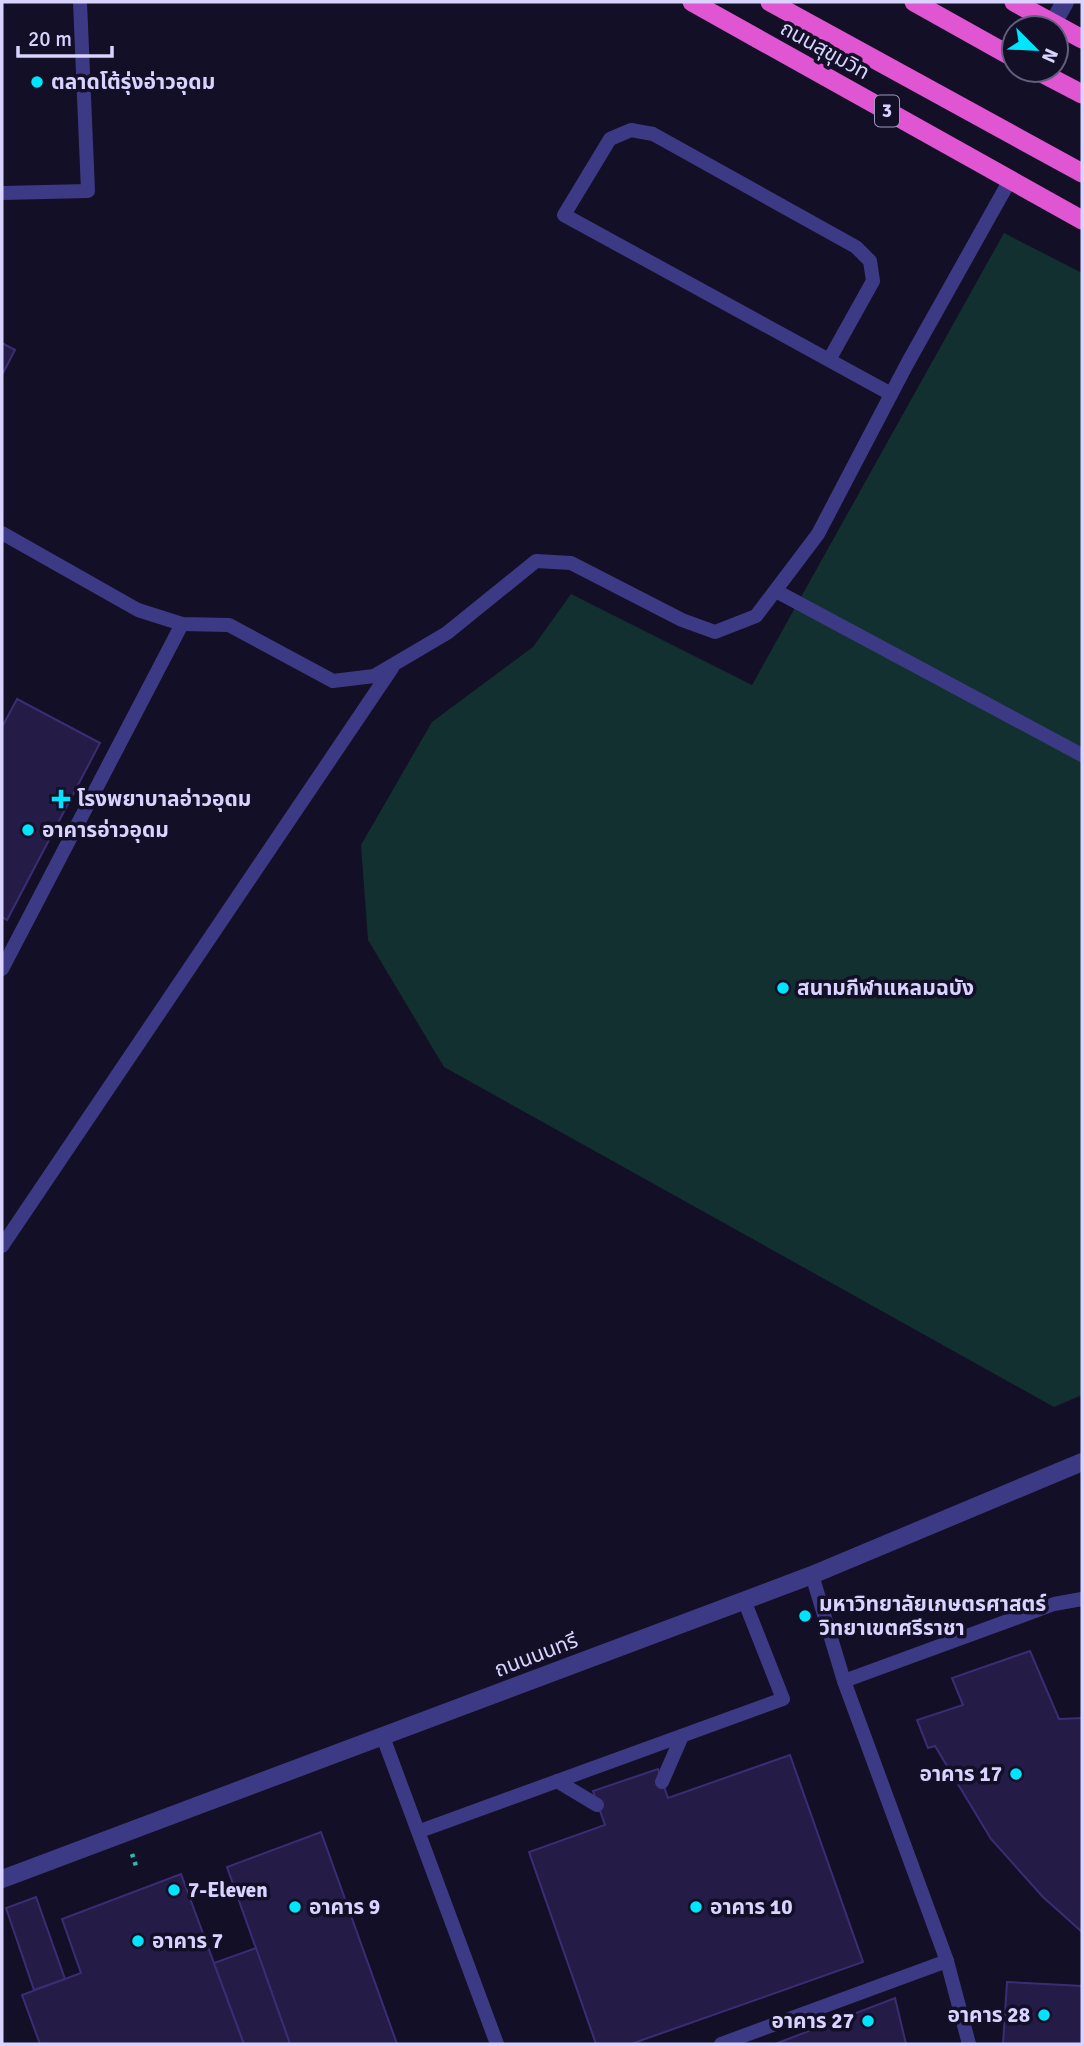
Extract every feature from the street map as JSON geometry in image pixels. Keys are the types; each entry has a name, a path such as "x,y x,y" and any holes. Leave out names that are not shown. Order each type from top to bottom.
{"highway":[{"name":"ถนนสุขุมวิท","path":"692,2 1082,220"},
{"name":"ถนนสุขุมวิท","path":"770,2 1082,173"},
{"path":"914,2 1000,50"},
{"path":"1014,2 1036,14"},
{"path":"1063,84 1082,94"}],"street":[{"name":"ถนนนนทรี","path":"2,1879 812,1575 1082,1462"}],"lane":[{"path":"2,193 88,191 80,2"},
{"path":"829,360 873,281 870,261 856,247 653,134 631,130 610,139 564,215 891,394"},
{"path":"2,533 138,610 182,624 229,625 333,681 374,676 447,633 536,561 571,564 682,620 715,632 756,616 818,534 891,394 1010,180"},
{"path":"776,591 1082,755"},
{"path":"2,969 182,624"},
{"path":"2,1246 394,664"},
{"path":"812,1575 844,1681 947,1961 969,2044"},
{"path":"844,1681 1054,1604 1082,1599"},
{"path":"420,1831 783,1699 744,1600"},
{"path":"662,1782 682,1736"},
{"path":"383,1737 497,2044"},
{"path":"556,1781 597,1805"},
{"path":"721,2044 947,1961"}],"green space":[{"path":"1004,233 1082,273 1082,1395 1054,1407 444,1067 368,940 361,845 432,722 533,647 571,594 752,685"}],"building":[{"path":"2,343 15,350 2,375"},
{"name":"อาคารอ่าวอุดม","path":"17,699 100,743 7,920 2,917 2,727"},
{"name":"อาคาร 17","path":"1030,1651 1059,1719 1082,1718 1082,1932 1043,1897 991,1839 935,1746 928,1748 917,1720 963,1705 952,1678"},
{"name":"อาคาร 10","path":"790,1755 863,1962 631,2044 596,2044 529,1852 605,1825 593,1791 658,1769 668,1798"},
{"name":"อาคาร 9","path":"321,1832 397,2044 290,2044 227,1867"},
{"name":"อาคาร 7","path":"181,1874 244,2044 40,2044 22,1995 81,1973 62,1919"},
{"path":"36,1897 65,1979 34,1990 6,1908"},
{"path":"256,1948 290,2044 244,2044 214,1963"},
{"name":"อาคาร 28","path":"1007,1982 1082,1986 1082,2044 1003,2044"},
{"name":"อาคาร 27","path":"895,1998 906,2044 775,2044"}],"place":[{"name":"ตลาดโต้รุ่งอ่าวอุดม","path":"37,82"},
{"name":"โรงพยาบาลอ่าวอุดม","path":"61,799"},
{"name":"อาคารอ่าวอุดม","path":"28,830"},
{"name":"สนามกีฬาแหลมฉบัง","path":"783,988"},
{"name":"มหาวิทยาลัยเกษตรศาสตร์ วิทยาเขตศรีราชา","path":"805,1616"},
{"name":"อาคาร 17","path":"1016,1774"},
{"name":"7-Eleven","path":"174,1890"},
{"name":"อาคาร 9","path":"295,1907"},
{"name":"อาคาร 10","path":"696,1907"},
{"name":"อาคาร 7","path":"138,1941"},
{"name":"อาคาร 28","path":"1044,2015"},
{"name":"อาคาร 27","path":"868,2021"}]}
